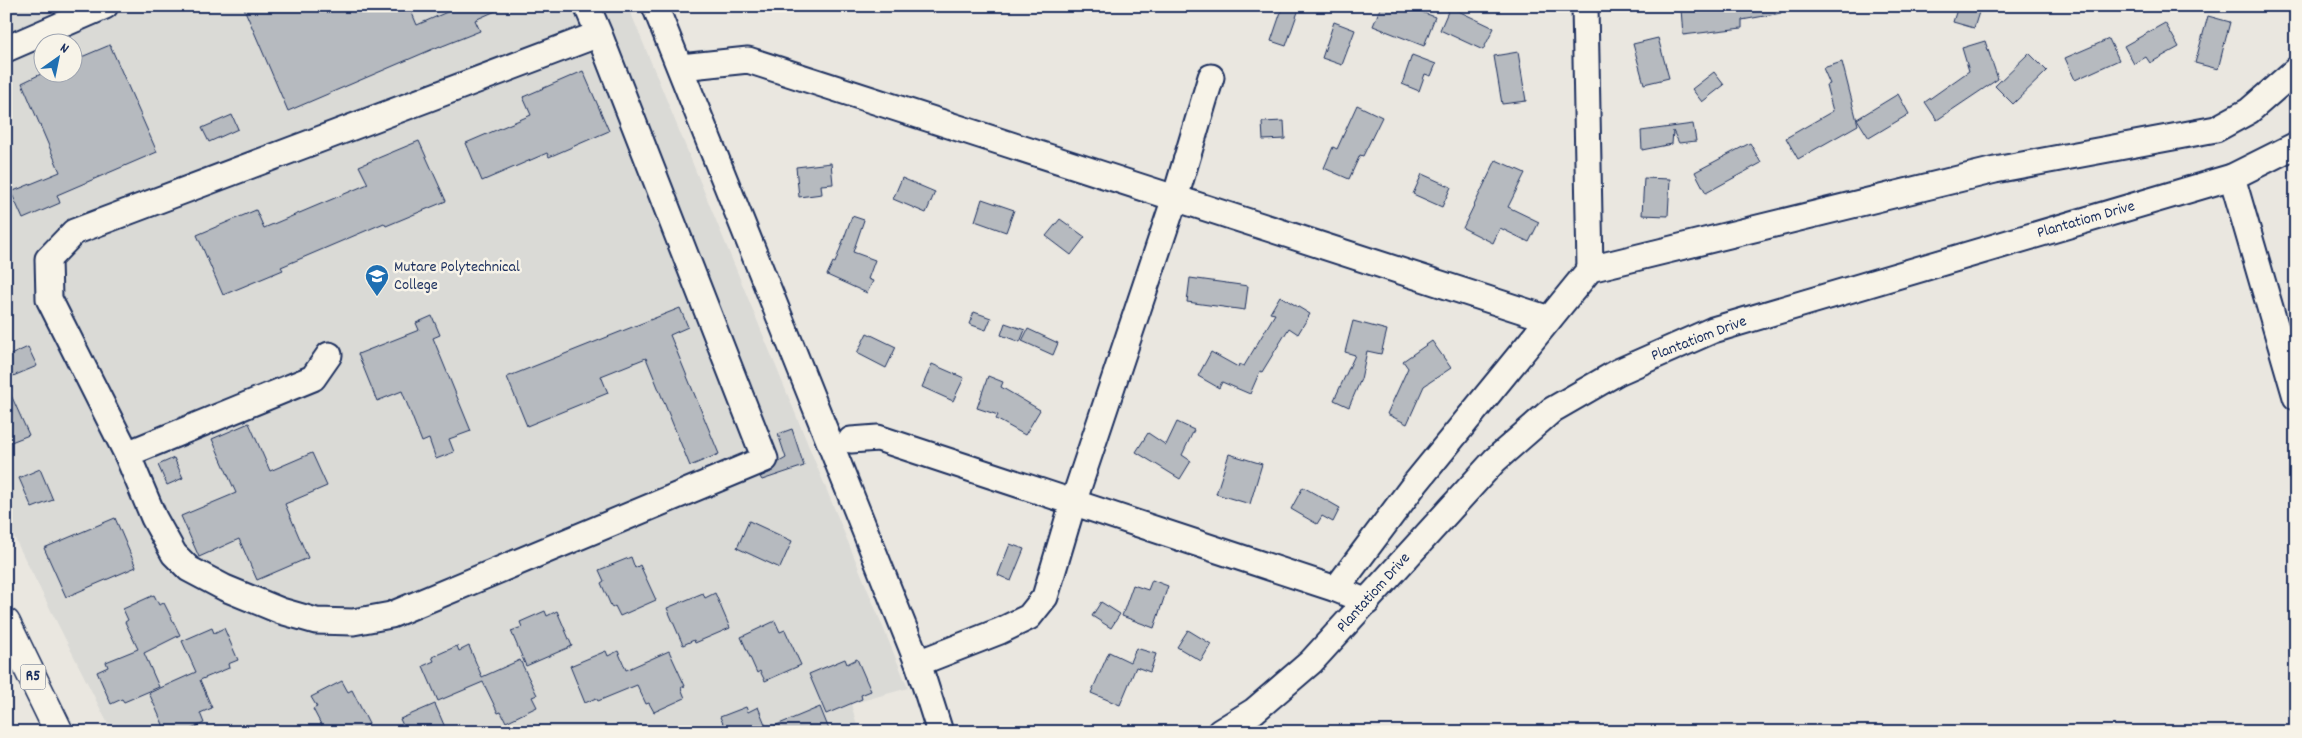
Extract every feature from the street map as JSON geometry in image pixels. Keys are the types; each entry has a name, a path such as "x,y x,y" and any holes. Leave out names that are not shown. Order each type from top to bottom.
{"highway":[{"name":"R5","path":"6,623 59,732"}],"street":[{"path":"6,49 105,6"},
{"path":"587,6 599,34 765,459 390,615 353,622 316,621 281,611 225,588 189,569 174,554 154,518 127,454 49,298 48,259 74,232 599,34"},
{"path":"656,6 918,663 940,732"},
{"path":"1585,6 1590,270"},
{"path":"681,67 748,60 1549,319"},
{"path":"1336,589 1414,485 1590,270 1994,170 2216,129 2250,111 2296,70"},
{"path":"918,663 1000,632 1029,617 1045,597 1074,503 1175,198 1211,77"},
{"name":"Plantatiom Drive","path":"1220,732 1254,711 1311,662 1495,460 1552,410 1618,372 1713,330 2232,177 2296,145"},
{"path":"2232,177 2296,397"},
{"path":"127,454 313,378 330,355"},
{"path":"851,440 878,438 1336,589 1367,602"}],"shaded area":[{"name":"Mutare Polytechnical College","path":"6,6 628,6 908,688 851,704 859,732 112,732 6,521"}],"building":[{"path":"243,6 409,6 417,25 461,6 507,6 475,20 480,31 440,46 288,111"},
{"path":"1283,6 1300,6 1286,46 1271,41"},
{"path":"1381,6 1421,6 1419,11 1435,17 1424,46 1373,26"},
{"path":"1705,6 1780,6 1781,13 1742,20 1742,28 1683,35 1681,9"},
{"path":"1958,6 1979,12 1974,28 1953,22"},
{"path":"1450,7 1494,28 1483,50 1440,30"},
{"path":"2208,16 2230,22 2218,69 2195,63"},
{"path":"1334,22 1355,30 1342,65 1322,58"},
{"path":"2165,23 2179,47 2150,63 2146,57 2134,64 2124,46"},
{"path":"1658,38 1669,78 1644,84 1633,44"},
{"path":"2109,39 2119,60 2075,80 2065,58"},
{"path":"1985,41 1998,79 1937,120 1925,102 1969,71 1962,48"},
{"path":"110,45 157,152 57,195 60,203 23,219 11,192 60,172 22,83 32,78 32,82 82,82 82,57"},
{"path":"1518,52 1526,101 1502,104 1494,56"},
{"path":"2029,53 2047,71 2013,104 1995,86"},
{"path":"1412,55 1436,64 1431,76 1425,74 1419,91 1402,84"},
{"path":"1842,62 1858,125 1798,159 1786,138 1833,111 1826,85 1830,84 1823,68"},
{"path":"583,71 609,131 549,157 547,153 482,181 466,143 531,115 523,97"},
{"path":"1714,72 1724,85 1702,102 1692,89"},
{"path":"1898,94 1909,114 1869,138 1857,119"},
{"path":"1357,105 1382,117 1363,156 1360,155 1349,179 1324,168 1333,147 1337,149"},
{"path":"232,115 238,129 209,142 202,128"},
{"path":"1284,121 1285,139 1263,140 1262,122"},
{"path":"1693,124 1696,141 1679,143 1673,131 1672,144 1642,150 1641,131"},
{"path":"419,141 446,201 386,226 384,223 281,267 283,270 223,295 197,235 256,210 264,228 368,184 359,166"},
{"path":"1750,143 1761,163 1706,193 1695,172"},
{"path":"1496,160 1525,173 1508,207 1539,222 1529,242 1500,228 1493,243 1463,228"},
{"path":"831,163 833,184 821,185 822,194 799,197 796,167"},
{"path":"1422,174 1451,187 1442,207 1413,194"},
{"path":"902,178 935,192 926,213 893,199"},
{"path":"1644,178 1670,179 1668,216 1642,215"},
{"path":"982,199 1014,210 1006,232 975,221"},
{"path":"852,216 864,220 853,252 875,260 868,279 873,281 867,293 827,275 833,262 835,263"},
{"path":"1060,219 1085,237 1071,255 1046,236"},
{"path":"1190,278 1248,286 1245,310 1187,302"},
{"path":"1280,296 1310,314 1298,334 1289,328 1262,372 1260,371 1250,394 1222,382 1219,388 1198,376 1211,352 1238,367 1239,364 1244,366 1275,314 1270,313"},
{"path":"680,308 688,327 670,335 719,454 690,466 646,358 601,376 608,393 527,426 507,377"},
{"path":"974,312 991,318 986,330 969,324"},
{"path":"432,316 440,335 433,338 471,431 449,439 454,452 436,459 429,439 422,442 402,391 377,401 358,354 419,330 416,323"},
{"path":"1353,321 1387,330 1381,354 1367,351 1361,379 1349,407 1334,400 1355,355 1345,352"},
{"path":"1005,323 1025,330 1020,342 1001,335"},
{"path":"1028,329 1058,343 1053,355 1022,341"},
{"path":"867,333 896,347 886,368 857,353"},
{"path":"1432,341 1451,368 1424,386 1407,424 1387,414 1408,368 1403,361"},
{"path":"28,347 37,366 6,379 6,357"},
{"path":"932,364 964,378 953,401 922,387"},
{"path":"988,376 1003,382 1001,387 1040,410 1025,435 996,419 998,415 977,408"},
{"path":"6,384 29,435 6,444"},
{"path":"1177,422 1194,430 1182,455 1191,461 1180,479 1136,452 1148,433 1166,445"},
{"path":"249,423 270,471 312,453 327,486 285,504 308,558 257,580 239,539 199,557 181,516 236,493 212,439"},
{"path":"792,429 804,466 762,480 760,477 771,472 779,462 786,458 778,434"},
{"path":"1229,454 1262,464 1250,504 1216,494"},
{"path":"174,458 183,478 167,485 158,465"},
{"path":"40,469 53,500 32,508 19,478"},
{"path":"1303,487 1340,508 1333,522 1322,516 1317,524 1291,509"},
{"path":"115,518 136,567 66,597 44,548"},
{"path":"749,521 792,541 780,568 737,548"},
{"path":"1010,544 1024,549 1011,581 998,575"},
{"path":"631,557 635,568 640,565 656,600 620,616 615,606 612,608 601,583 604,581 599,570"},
{"path":"1152,580 1168,586 1154,628 1122,616 1133,585 1148,590"},
{"path":"703,593 705,598 715,593 730,628 695,643 694,640 683,645 667,608"},
{"path":"154,595 159,605 164,603 180,635 144,653 159,687 124,702 122,699 111,704 97,672 108,667 106,662 138,649 125,622 128,620 123,609"},
{"path":"1101,602 1120,614 1111,628 1092,616"},
{"path":"545,611 547,616 557,611 572,646 526,666 511,631 522,627 520,622"},
{"path":"775,621 780,632 785,630 801,665 765,681 760,671 757,673 741,637"},
{"path":"212,628 214,633 224,628 238,660 228,664 229,668 200,680 212,708 200,713 204,723 185,732 170,732 168,727 165,729 149,693 196,672 182,641"},
{"path":"1188,630 1211,644 1201,661 1177,647"},
{"path":"457,646 459,651 469,646 482,677 520,660 537,695 532,697 537,707 506,722 501,712 498,713 483,682 438,701 423,666 434,661 432,657"},
{"path":"1136,648 1156,654 1150,672 1136,667 1120,705 1091,693 1109,652 1130,662"},
{"path":"606,651 608,656 618,651 626,670 669,651 685,686 681,688 685,698 654,712 649,703 646,704 637,685 598,701 596,698 585,703 570,666"},
{"path":"845,659 847,664 857,659 871,691 861,695 862,699 826,714 809,674"},
{"path":"342,681 348,692 352,690 369,724 354,732 325,732 313,709 317,707 311,697"},
{"path":"435,704 447,732 406,732 400,719"},
{"path":"746,707 748,712 758,707 767,729 820,707 830,732 727,732 720,717"}],"place":[{"name":"Mutare Polytechnical College","path":"377,297"}]}
